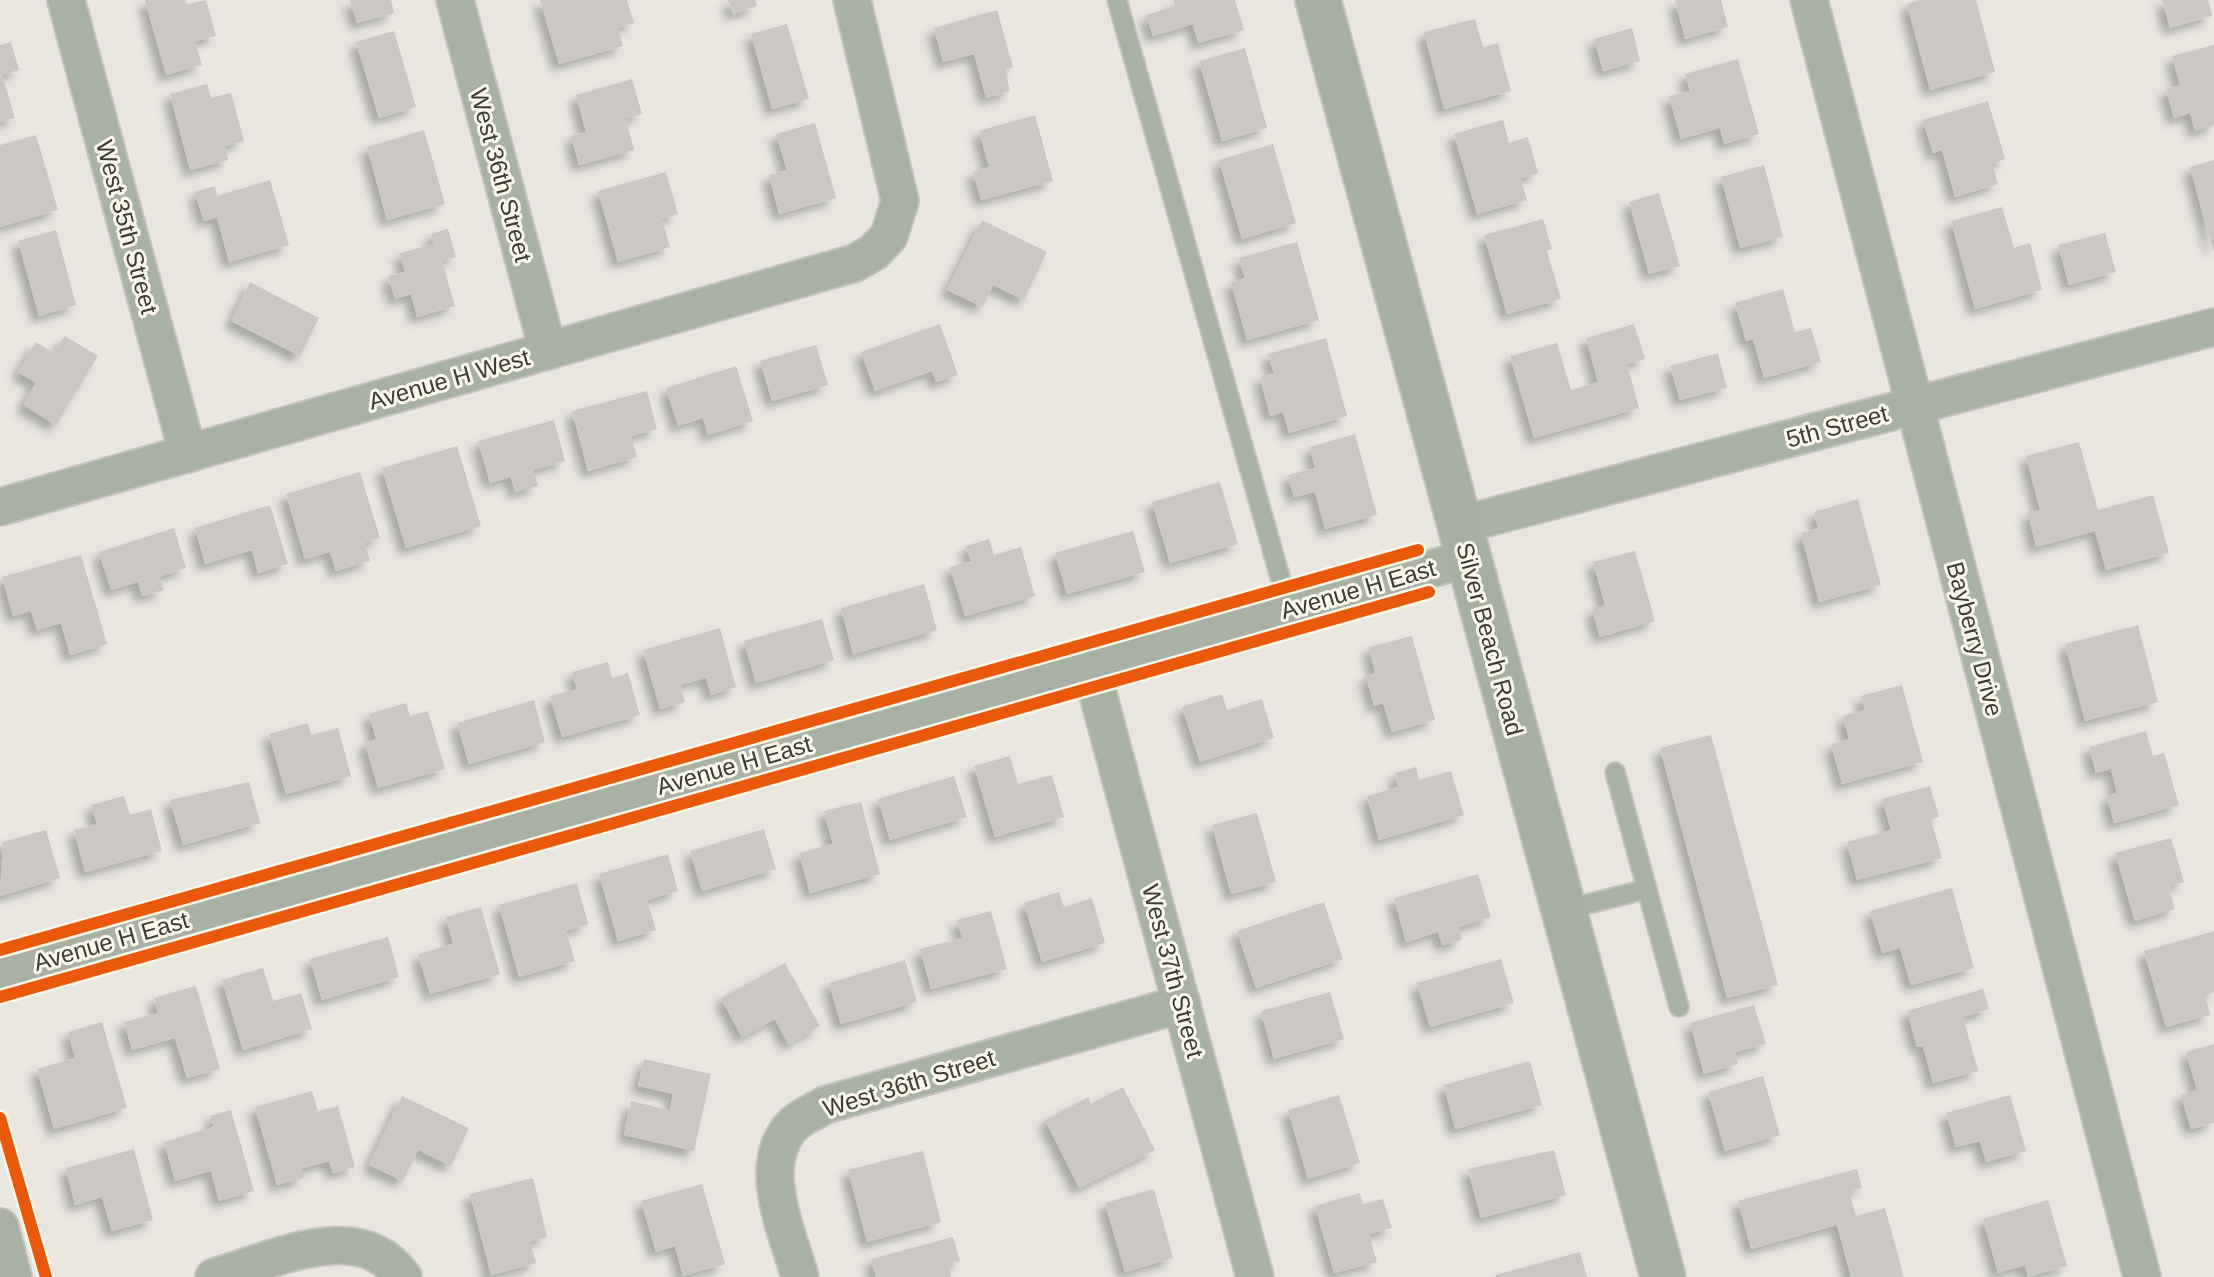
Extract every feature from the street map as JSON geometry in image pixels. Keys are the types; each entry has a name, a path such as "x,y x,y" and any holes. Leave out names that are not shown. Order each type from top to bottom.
{"street":[{"name":"West 35th Street","path":"66,0 188,454"},
{"name":"West 36th Street","path":"455,0 548,351"},
{"name":"Avenue H West","path":"0,507 855,263 874,252 889,236 900,201 898,179 852,0"},
{"name":"Silver Beach Road","path":"1318,0 1663,1277"},
{"name":"Bayberry Drive","path":"1809,0 2142,1277"},
{"name":"5th Street","path":"1464,542 1914,406 2214,327"},
{"name":"Avenue H East","path":"0,972 1289,609 1464,542"},
{"name":"West 37th Street","path":"1090,665 1255,1277"},
{"name":"West 36th Street","path":"800,1277 775,1185 775,1163 781,1141 794,1123 825,1105 1182,1004"},
{"path":"0,1227 13,1277"},
{"path":"214,1277 345,1243 367,1248 387,1258 403,1277"}],"lane":[{"path":"1117,0 1289,609"},
{"path":"1615,772 1679,1007"},
{"path":"1564,910 1647,889"}],"building":[{"path":"145,0 185,0 187,4 206,0 216,36 195,41 202,65 166,75"},
{"path":"350,0 391,0 394,13 357,23"},
{"path":"540,0 627,0 634,23 618,28 623,46 559,64"},
{"path":"728,0 755,0 757,6 733,14"},
{"path":"1173,0 1235,0 1244,30 1198,43 1193,24 1153,36 1146,15 1175,6"},
{"path":"1675,0 1721,0 1728,27 1685,39"},
{"path":"1920,0 1976,0 1995,72 1930,90 1907,4"},
{"path":"2162,0 2208,0 2212,16 2170,28"},
{"path":"997,10 1013,67 1005,70 1010,91 986,98 974,54 943,62 934,28"},
{"path":"1475,19 1483,47 1498,43 1511,91 1444,109 1424,32"},
{"path":"787,24 809,99 772,109 751,34"},
{"path":"1632,28 1640,61 1603,71 1594,39"},
{"path":"394,31 416,107 379,118 356,42"},
{"path":"11,42 19,70 2,75 15,118 0,122 0,45"},
{"path":"2214,45 2214,125 2195,131 2190,113 2174,118 2166,89 2180,85 2172,56"},
{"path":"1245,48 1267,128 1222,141 1199,61"},
{"path":"1738,59 1759,134 1724,144 1720,128 1681,139 1669,96 1690,91 1685,74"},
{"path":"632,79 642,114 626,119 634,150 579,165 571,136 586,132 576,95"},
{"path":"207,84 211,98 231,93 244,141 225,146 228,160 190,170 170,94"},
{"path":"1988,101 2005,159 1992,163 1998,184 1955,197 1942,150 1933,153 1923,120"},
{"path":"1035,115 1053,181 981,200 973,172 989,167 979,131"},
{"path":"1503,120 1509,143 1528,137 1538,173 1520,178 1527,200 1477,214 1454,134"},
{"path":"815,123 836,198 779,214 769,175 787,170 776,134"},
{"path":"424,130 445,204 387,220 367,147"},
{"path":"36,135 58,210 0,227 0,145"},
{"path":"1273,144 1296,223 1242,239 1219,160"},
{"path":"2214,160 2214,251 2213,251 2190,167"},
{"path":"1764,165 1783,237 1740,248 1721,177"},
{"path":"666,172 678,214 662,219 670,247 618,262 598,191"},
{"path":"270,180 289,245 229,262 217,217 204,221 195,192 215,186 217,196"},
{"path":"1659,193 1680,266 1649,274 1629,202"},
{"path":"2002,207 2014,248 2030,243 2042,290 1975,309 1951,221"},
{"path":"1543,219 1552,249 1547,251 1561,299 1507,314 1484,235"},
{"path":"982,220 1047,252 1024,300 993,285 983,307 947,290"},
{"path":"448,229 456,257 442,261 455,306 417,317 411,294 395,299 388,276 405,272 400,253 434,244 431,234"},
{"path":"56,230 76,305 39,316 18,241"},
{"path":"2105,233 2116,272 2069,285 2058,245"},
{"path":"1297,242 1319,320 1247,340 1231,282 1245,278 1239,258"},
{"path":"250,282 319,318 300,356 231,321"},
{"path":"1783,289 1795,332 1811,328 1821,362 1764,378 1753,339 1746,341 1735,303"},
{"path":"940,324 958,375 936,382 932,371 875,391 861,352"},
{"path":"1634,324 1645,359 1627,364 1639,408 1534,438 1510,356 1557,343 1571,390 1598,382 1586,338"},
{"path":"65,336 98,356 56,425 23,405 36,383 18,372 36,342 54,353"},
{"path":"1326,338 1347,416 1289,433 1283,412 1270,416 1260,377 1274,373 1268,354"},
{"path":"816,345 828,385 772,401 760,361"},
{"path":"1718,353 1727,388 1680,400 1670,366"},
{"path":"736,366 753,421 708,435 703,418 678,426 666,388"},
{"path":"647,391 657,429 631,436 637,457 588,471 572,411"},
{"path":"554,420 565,461 533,470 538,486 515,492 511,477 490,483 478,441"},
{"path":"1355,434 1377,515 1325,529 1315,492 1294,497 1288,475 1315,468 1310,447"},
{"path":"2079,442 2098,510 2153,495 2169,553 2106,570 2095,531 2036,547 2028,513 2040,510 2026,456"},
{"path":"457,446 481,526 406,548 382,468"},
{"path":"360,472 380,538 365,542 370,561 336,571 330,552 305,559 286,494"},
{"path":"1220,482 1238,544 1170,563 1152,502"},
{"path":"1858,499 1881,585 1819,602 1801,533 1818,528 1814,512"},
{"path":"270,505 288,564 258,573 252,550 205,564 195,528"},
{"path":"174,528 186,568 159,577 164,590 142,596 138,582 111,590 99,552"},
{"path":"1133,531 1145,572 1067,594 1055,553"},
{"path":"989,539 994,555 1021,547 1035,596 965,616 950,567 971,561 966,546"},
{"path":"1635,551 1655,621 1600,637 1592,609 1605,605 1593,562"},
{"path":"81,555 107,644 70,655 61,623 37,630 31,611 13,616 2,577"},
{"path":"924,584 937,630 853,654 841,608"},
{"path":"822,619 834,660 756,683 744,641"},
{"path":"2138,625 2158,702 2085,721 2065,644"},
{"path":"720,628 736,687 711,695 706,678 680,685 685,702 660,709 643,650"},
{"path":"1412,636 1435,720 1392,732 1383,703 1374,706 1366,676 1375,673 1369,647"},
{"path":"608,662 612,678 628,673 640,715 562,737 550,696 577,689 572,672"},
{"path":"1902,685 1923,762 1842,784 1831,744 1849,739 1843,716 1865,710 1861,696"},
{"path":"1222,694 1227,710 1262,699 1274,738 1200,762 1182,707"},
{"path":"534,700 545,742 469,764 457,723"},
{"path":"406,703 410,716 428,711 445,769 378,788 365,743 376,739 369,714"},
{"path":"308,723 311,735 338,728 351,776 286,794 269,734"},
{"path":"2146,731 2153,756 2164,753 2179,805 2114,823 2107,796 2117,793 2111,769 2096,773 2089,747"},
{"path":"1711,735 1778,985 1727,998 1660,748"},
{"path":"1010,756 1018,784 1052,775 1064,817 995,837 974,766"},
{"path":"1416,767 1419,780 1451,771 1464,815 1379,840 1367,796 1398,787 1395,773"},
{"path":"954,776 967,817 890,840 878,799"},
{"path":"249,782 260,823 183,845 170,800"},
{"path":"1930,786 1939,817 1931,819 1942,858 1857,880 1847,842 1891,830 1882,799"},
{"path":"124,796 130,815 151,809 162,851 85,872 74,830 97,824 91,805"},
{"path":"861,802 880,874 810,893 799,853 833,844 824,811"},
{"path":"1257,813 1276,882 1231,894 1212,825"},
{"path":"764,829 776,869 702,891 690,851"},
{"path":"46,830 60,878 0,896 3,842"},
{"path":"2171,838 2184,882 2169,887 2175,909 2135,921 2115,853"},
{"path":"668,854 678,891 647,900 656,930 618,941 599,874"},
{"path":"1478,874 1491,917 1458,927 1462,940 1442,945 1438,932 1406,942 1394,898"},
{"path":"577,883 588,924 566,931 575,961 519,977 499,905"},
{"path":"1952,888 1974,968 1911,985 1900,948 1882,953 1870,911"},
{"path":"1059,892 1064,907 1092,898 1105,943 1042,962 1024,903"},
{"path":"1324,902 1343,959 1256,988 1237,931"},
{"path":"481,907 500,974 430,994 418,954 453,944 446,917"},
{"path":"991,911 1007,969 931,989 920,949 962,938 957,920"},
{"path":"2214,931 2214,992 2205,995 2210,1015 2166,1027 2144,951"},
{"path":"388,937 399,977 322,1000 310,959"},
{"path":"1501,959 1514,1003 1430,1027 1417,983"},
{"path":"905,960 917,1002 841,1024 829,983"},
{"path":"785,963 820,1026 788,1044 775,1019 742,1037 721,998"},
{"path":"263,968 273,1001 301,993 312,1029 243,1050 222,980"},
{"path":"196,986 220,1069 187,1078 175,1038 132,1050 124,1022 158,1013 154,998"},
{"path":"1983,989 1989,1009 1963,1017 1978,1071 1933,1083 1923,1046 1917,1047 1907,1011"},
{"path":"1330,992 1344,1039 1274,1059 1261,1011"},
{"path":"1754,1005 1766,1044 1735,1052 1738,1064 1704,1074 1690,1023"},
{"path":"102,1022 127,1108 54,1129 37,1069 75,1058 68,1032"},
{"path":"2214,1044 2214,1123 2191,1129 2181,1095 2197,1090 2186,1052"},
{"path":"644,1059 711,1074 694,1151 624,1135 631,1101 670,1110 673,1094 638,1086"},
{"path":"1530,1061 1542,1105 1455,1129 1444,1085"},
{"path":"1763,1076 1780,1135 1725,1151 1708,1092"},
{"path":"1123,1087 1155,1150 1079,1188 1045,1120 1088,1097 1091,1104"},
{"path":"312,1091 318,1111 338,1106 355,1167 333,1173 329,1161 301,1169 304,1178 277,1185 255,1107"},
{"path":"1339,1095 1360,1163 1308,1179 1288,1110"},
{"path":"2010,1095 2026,1151 1986,1162 1980,1141 1956,1147 1946,1113"},
{"path":"402,1096 469,1128 451,1166 418,1150 403,1181 369,1165"},
{"path":"231,1110 254,1191 219,1201 211,1171 175,1181 164,1142 214,1127 210,1116"},
{"path":"134,1149 153,1220 112,1231 102,1197 75,1205 66,1168"},
{"path":"1554,1150 1566,1195 1481,1218 1468,1169"},
{"path":"923,1151 941,1222 867,1242 848,1170"},
{"path":"1857,1169 1862,1188 1849,1191 1856,1216 1885,1208 1904,1277 1851,1277 1837,1225 1751,1249 1738,1201"},
{"path":"533,1178 547,1237 530,1241 536,1263 491,1275 470,1194"},
{"path":"702,1184 725,1264 683,1276 675,1246 656,1252 641,1201"},
{"path":"1154,1189 1173,1258 1125,1272 1105,1203"},
{"path":"1360,1193 1363,1204 1383,1199 1392,1228 1369,1234 1377,1262 1334,1273 1315,1206"},
{"path":"2048,1200 2067,1266 2028,1277 2025,1265 1998,1273 1983,1219"},
{"path":"953,1237 960,1261 948,1264 951,1277 876,1277 871,1259"},
{"path":"1580,1252 1587,1277 1496,1277 1496,1275"}],"cycle path":[{"path":"0,950 1418,550"},
{"path":"0,997 1429,592"},
{"path":"0,1118 46,1277"}]}
